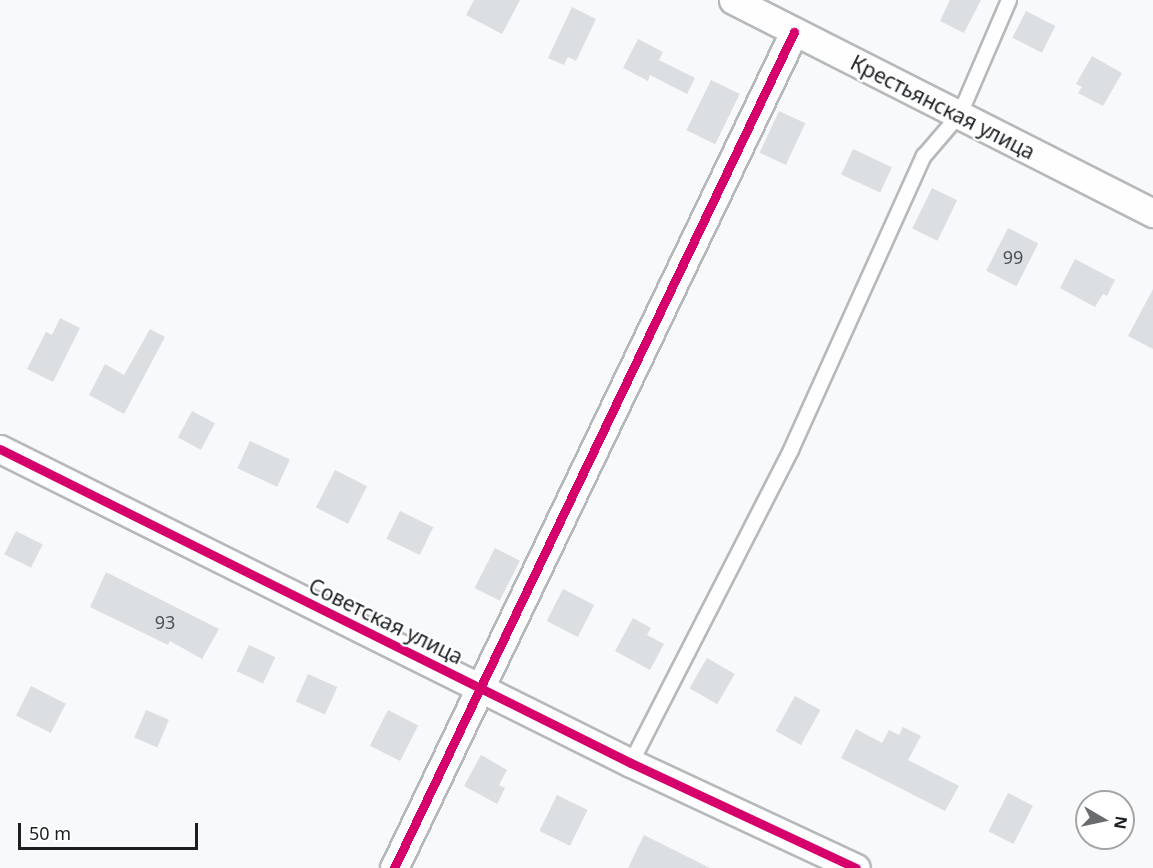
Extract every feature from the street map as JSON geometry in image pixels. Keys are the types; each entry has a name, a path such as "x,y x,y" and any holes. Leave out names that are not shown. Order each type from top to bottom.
{"street":[{"name":"Крестьянская улица","path":"733,0 1153,213"},
{"path":"394,868 482,689 794,32"},
{"name":"Советская улица","path":"0,449 631,764 856,868"}],"lane":[{"path":"631,764 791,450 924,156 960,114 1009,0"}],"building":[{"path":"474,0 520,0 502,34 466,15"},
{"path":"950,0 981,0 964,33 940,21"},
{"path":"572,7 596,19 576,61 568,57 564,65 548,58"},
{"path":"1026,11 1055,26 1042,53 1012,38"},
{"path":"638,39 663,52 659,60 695,78 687,94 650,75 648,81 623,68"},
{"path":"1092,56 1122,73 1103,106 1078,93 1082,87 1076,84"},
{"path":"711,80 740,94 715,144 686,130"},
{"path":"779,111 805,123 786,165 760,153"},
{"path":"853,149 892,167 880,193 841,174"},
{"path":"932,188 957,200 937,241 912,228"},
{"path":"1008,228 1038,243 1017,286 986,271"},
{"path":"1075,259 1115,280 1107,296 1103,294 1095,307 1060,288"},
{"path":"1153,289 1153,349 1128,336"},
{"path":"60,318 80,328 53,382 27,369 46,332 52,335"},
{"path":"150,329 165,337 124,414 89,395 105,364 124,375"},
{"path":"192,411 215,423 201,450 178,437"},
{"path":"250,441 290,460 277,487 237,468"},
{"path":"335,470 367,486 348,524 316,507"},
{"path":"400,511 433,527 420,555 386,539"},
{"path":"16,531 43,545 31,568 4,554"},
{"path":"495,548 520,561 500,601 475,588"},
{"path":"106,572 219,629 202,659 170,641 168,645 90,607"},
{"path":"563,589 594,605 578,637 547,621"},
{"path":"633,618 651,628 647,635 664,644 650,670 615,651"},
{"path":"249,645 275,657 263,684 237,671"},
{"path":"707,658 735,674 717,704 690,688"},
{"path":"308,674 337,687 325,714 296,701"},
{"path":"31,686 66,704 51,733 16,715"},
{"path":"795,696 820,710 801,745 776,731"},
{"path":"146,710 169,720 157,747 134,738"},
{"path":"388,710 418,725 400,761 370,746"},
{"path":"903,727 921,736 908,760 959,786 945,811 841,758 856,729 882,743 889,730 899,735"},
{"path":"481,755 507,770 499,785 505,788 497,804 464,786"},
{"path":"1008,793 1033,806 1013,844 988,831"},
{"path":"557,795 588,810 570,846 539,831"},
{"path":"644,835 710,868 628,868"}],"cycle path":[{"path":"394,868 794,32"},
{"path":"0,449 631,763 856,868"}]}
